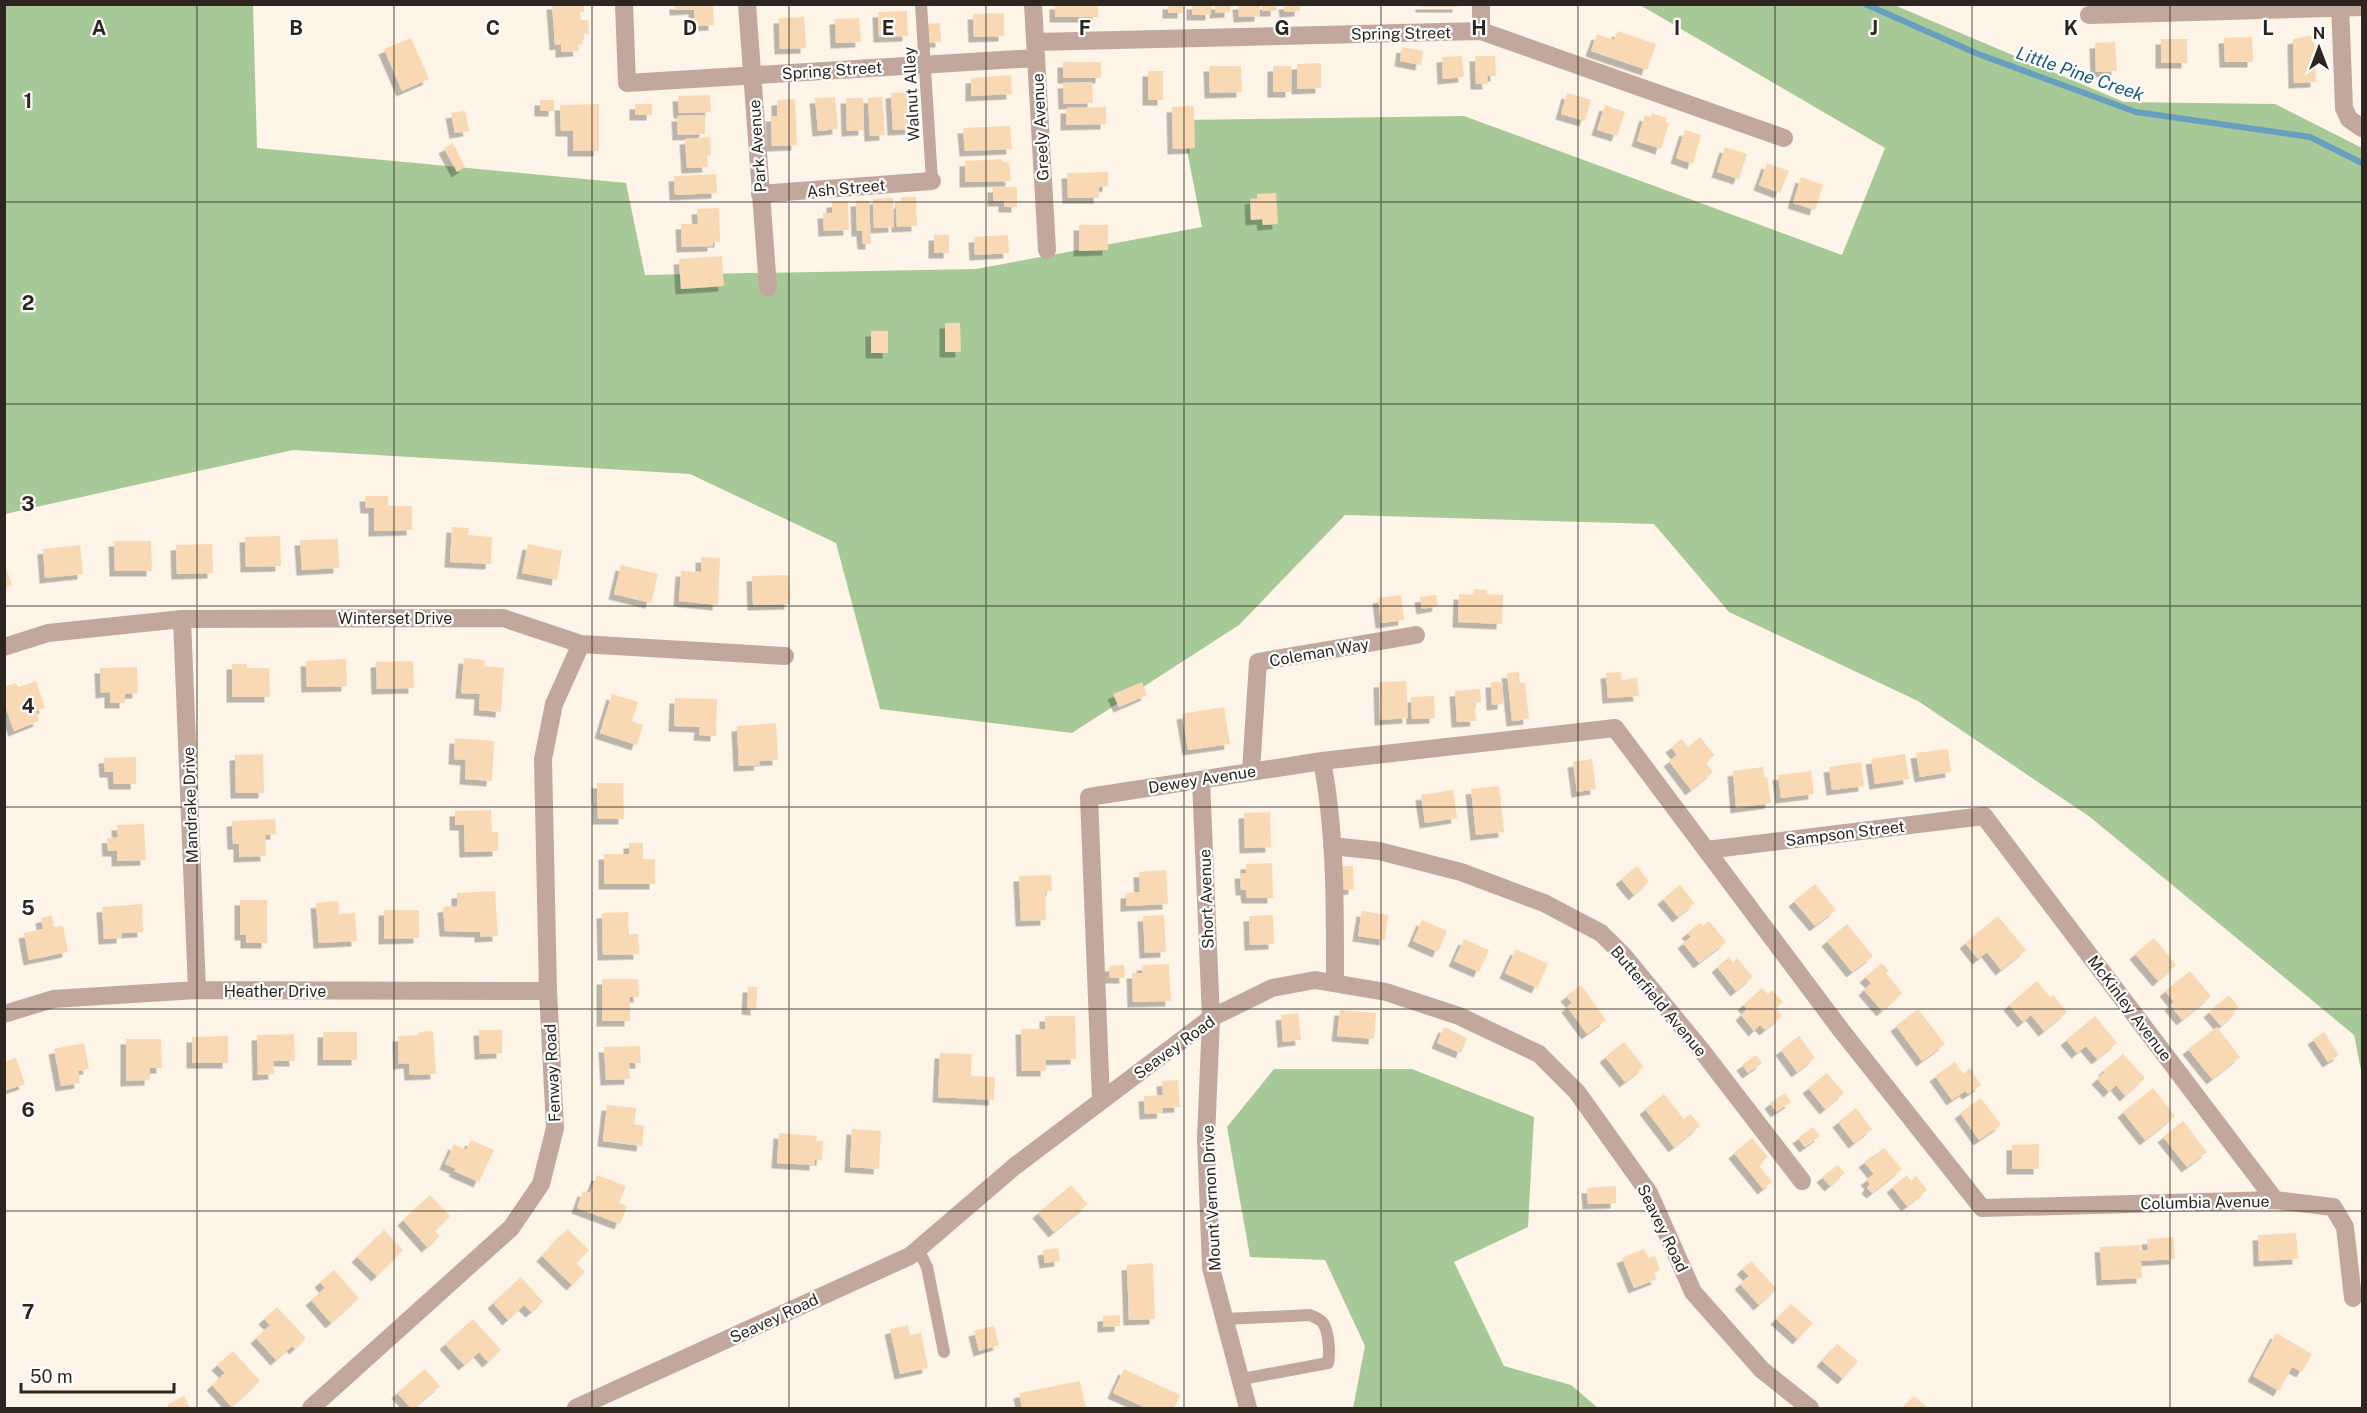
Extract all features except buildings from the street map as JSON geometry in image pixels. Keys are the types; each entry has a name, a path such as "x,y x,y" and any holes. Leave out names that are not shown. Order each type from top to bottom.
{"street":[{"name":"Spring Street","path":"624,4 627,83 926,64 1035,50 1481,31 1784,138"},
{"name":"Park Avenue","path":"747,4 768,288"},
{"name":"Greely Avenue","path":"1033,4 1047,250"},
{"path":"1481,4 1481,31"},
{"path":"2340,6 2344,108 2349,119 2362,128"},
{"path":"2089,15 2362,7"},
{"name":"Ash Street","path":"760,194 932,181"},
{"name":"Winterset Drive","path":"4,647 48,633 182,619 503,618 581,644 785,656"},
{"name":"Mandrake Drive","path":"182,619 197,990"},
{"name":"Coleman Way","path":"1251,771 1258,662 1416,635"},
{"name":"Fenway Road","path":"311,1408 512,1228 541,1184 555,1128 548,991 543,759 554,704 581,644"},
{"name":"Dewey Avenue","path":"1101,1100 1089,797 1322,761 1615,728 1706,850"},
{"path":"1322,761 1327,787 1332,846 1335,983"},
{"name":"Short Avenue","path":"1201,780 1211,1018"},
{"name":"Sampson Street","path":"1706,850 1984,816"},
{"name":"McKinley Avenue","path":"1984,816 2275,1200"},
{"name":"Butterfield Avenue","path":"1332,846 1379,851 1461,872 1544,903 1600,933 1623,955 1695,1042 1802,1181"},
{"name":"Columbia Avenue","path":"1706,850 1841,1030 1982,1208 2275,1200 2333,1206 2345,1227 2353,1298"},
{"name":"Seavey Road","path":"576,1408 910,1256 1015,1166 1211,1018 1272,988 1315,980 1386,992 1459,1016 1539,1054 1577,1092 1649,1193 1693,1292 1762,1370 1810,1408"},
{"name":"Heather Drive","path":"4,1014 53,999 197,990 548,991"},
{"name":"Mount Vernon Drive","path":"1211,1018 1206,1138 1211,1268 1248,1408"}],"lane":[{"name":"Walnut Alley","path":"921,4 932,181"},
{"path":"918,1249 927,1267 944,1352"},
{"path":"1225,1319 1310,1315 1322,1322 1326,1329 1328,1363 1242,1380"}],"green space":[{"path":"4,5 253,5 257,148 626,183 645,275 976,269 1202,227 1181,120 1464,116 1842,255 1885,148 1640,5 1894,5 2124,102 2275,104 2362,148 2362,1075 2354,1035 2090,817 1918,701 1729,612 1654,524 1345,515 1239,625 1072,733 880,709 836,543 690,474 293,450 5,514"},
{"path":"1274,1069 1412,1069 1534,1117 1528,1227 1454,1262 1504,1366 1571,1385 1598,1408 1353,1408 1365,1346 1325,1260 1250,1257 1227,1127"}],"waterway":[{"name":"Little Pine Creek","path":"1865,4 1978,54 2136,112 2310,137 2362,163"}]}
